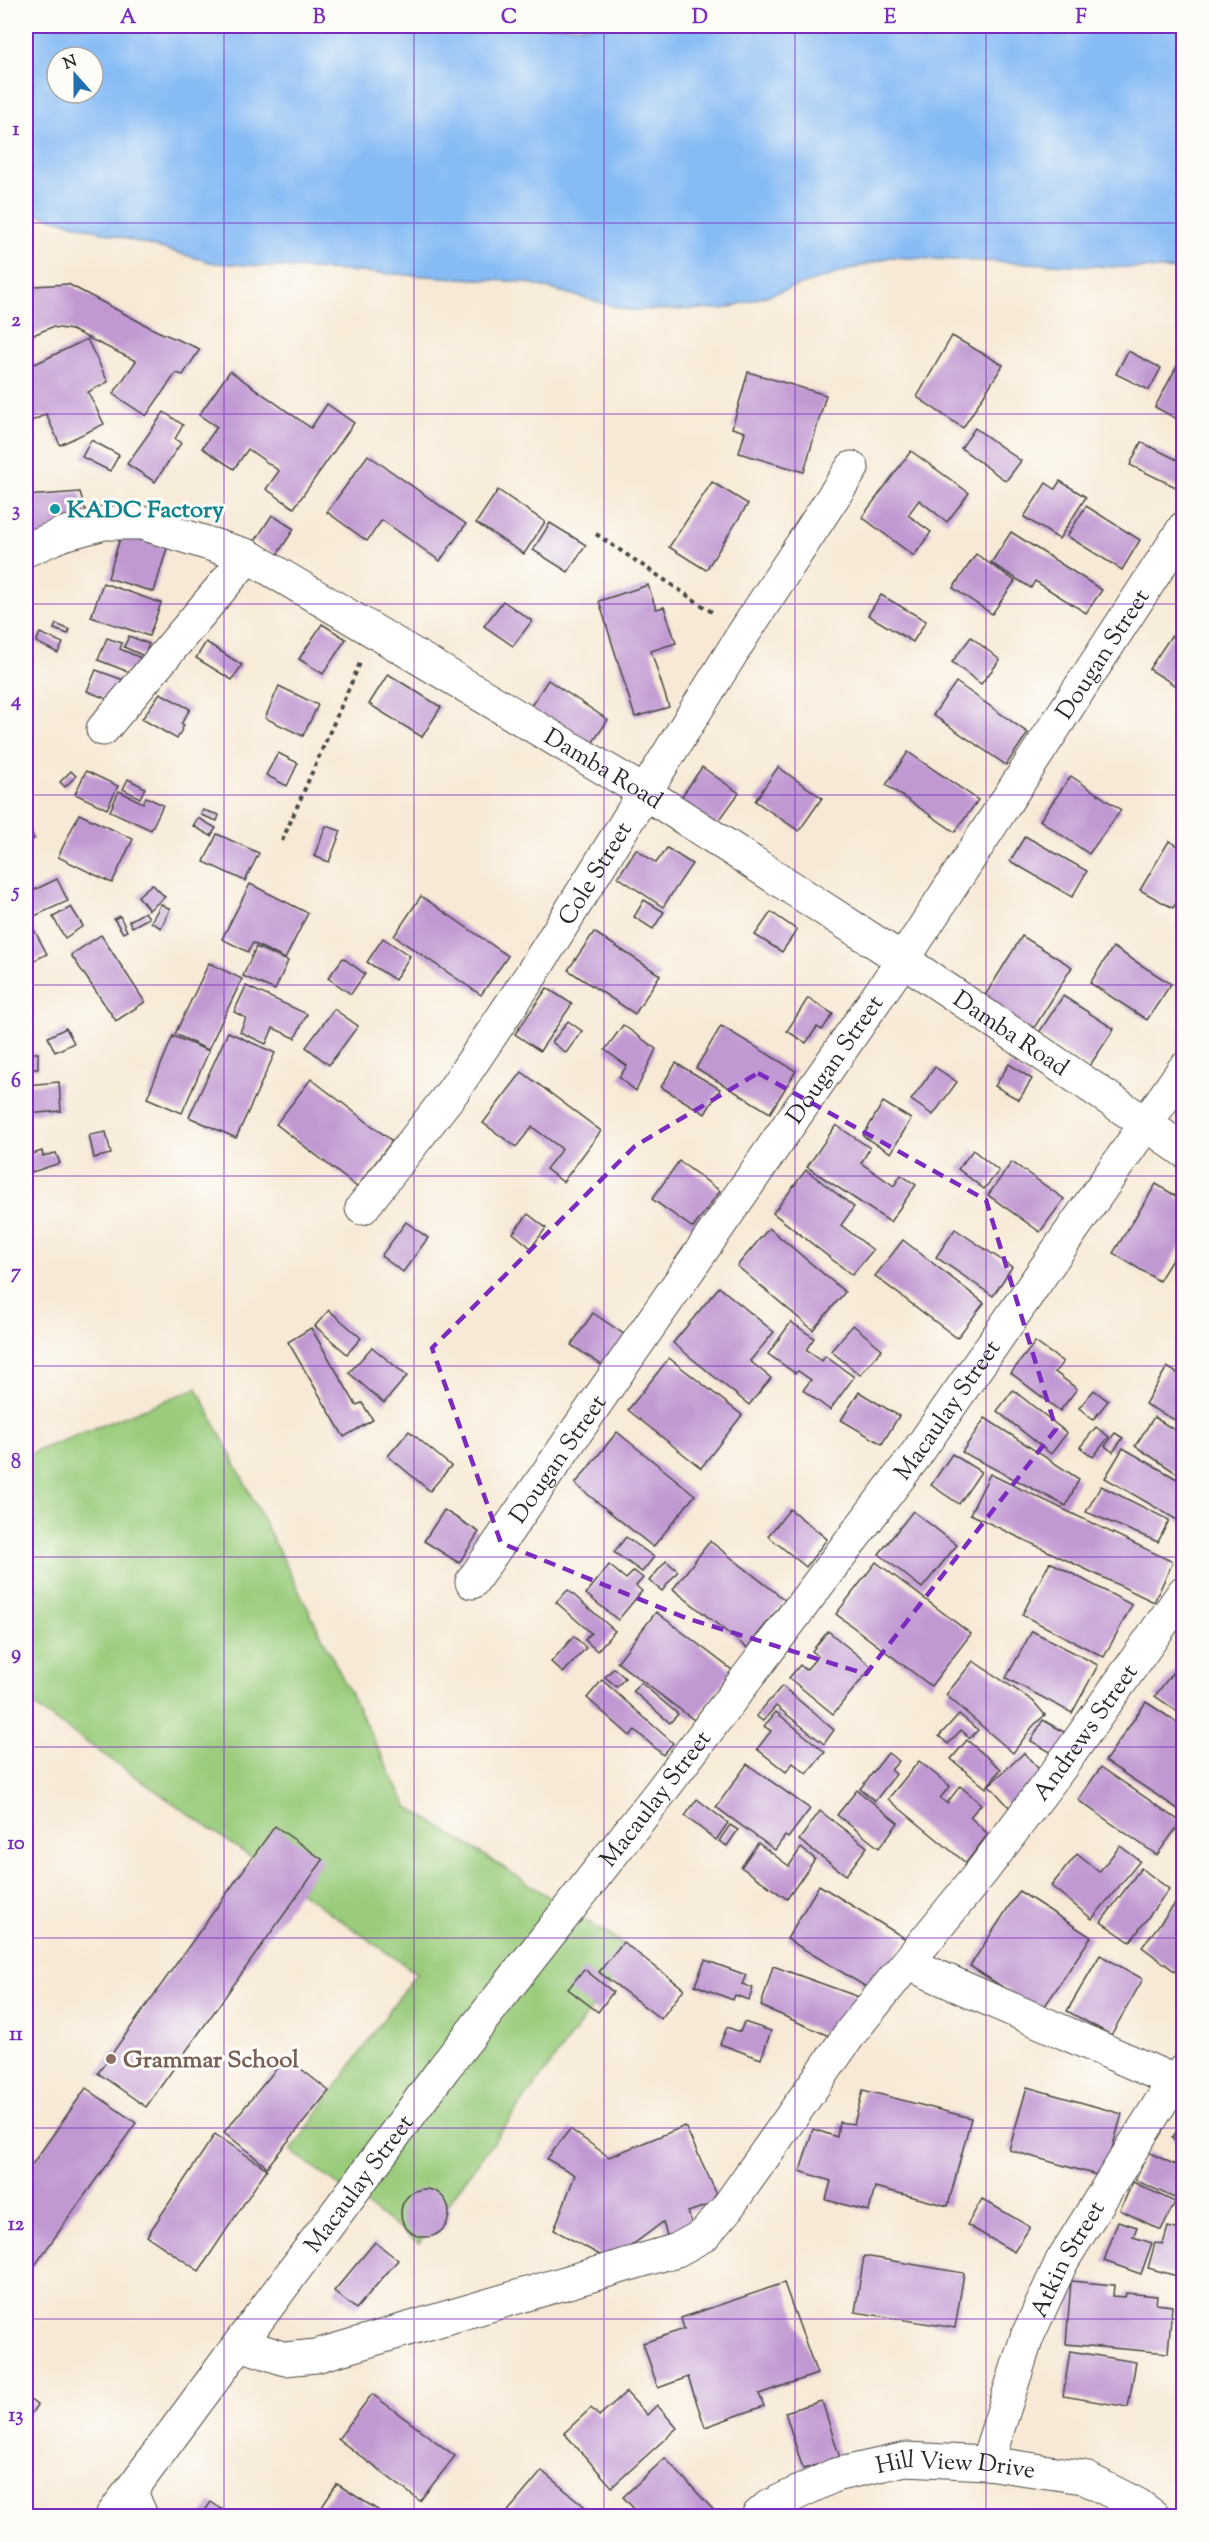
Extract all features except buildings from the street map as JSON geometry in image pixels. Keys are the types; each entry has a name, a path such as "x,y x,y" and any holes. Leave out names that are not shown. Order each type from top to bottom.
{"street":[{"name":"Cole Street","path":"362,1208 459,1081 531,975 744,633 852,468"},
{"name":"Damba Road","path":"26,550 63,534 104,523 142,523 248,556 644,792 903,960 1145,1122 1184,1151"},
{"name":"Dougan Street","path":"472,1582 903,960 1184,528"},
{"path":"103,729 248,556"},
{"name":"Macaulay Street","path":"128,2508 241,2344 444,2068 659,1794 915,1456 1184,1069"},
{"name":"Andrews Street","path":"241,2344 285,2359 316,2356 677,2250 704,2235 727,2208 852,2031 909,1964 1059,1769 1184,1592"},
{"path":"909,1964 1179,2076"},
{"name":"Atkin Street","path":"987,2463 1027,2337 1062,2261 1179,2076"},
{"name":"Hill View Drive","path":"759,2517 768,2507 836,2475 906,2459 987,2463 1083,2477 1138,2505 1153,2517"}],"path":[{"path":"596,534 744,633"},
{"path":"282,841 374,632"}],"highlighted area":[{"path":"758,1073 986,1200 1056,1429 866,1674 686,1618 501,1543 432,1348 635,1146"}],"green space":[{"path":"197,1388 407,1806 634,1951 419,2243 291,2151 416,1973 26,1700 26,1455"}],"water":[{"path":"26,26 1183,26 1183,270 890,257 724,309 628,310 525,282 214,263 26,211"}],"place":[{"name":"KADC Factory","path":"55,509"},
{"name":"Grammar School","path":"111,2059"}]}
